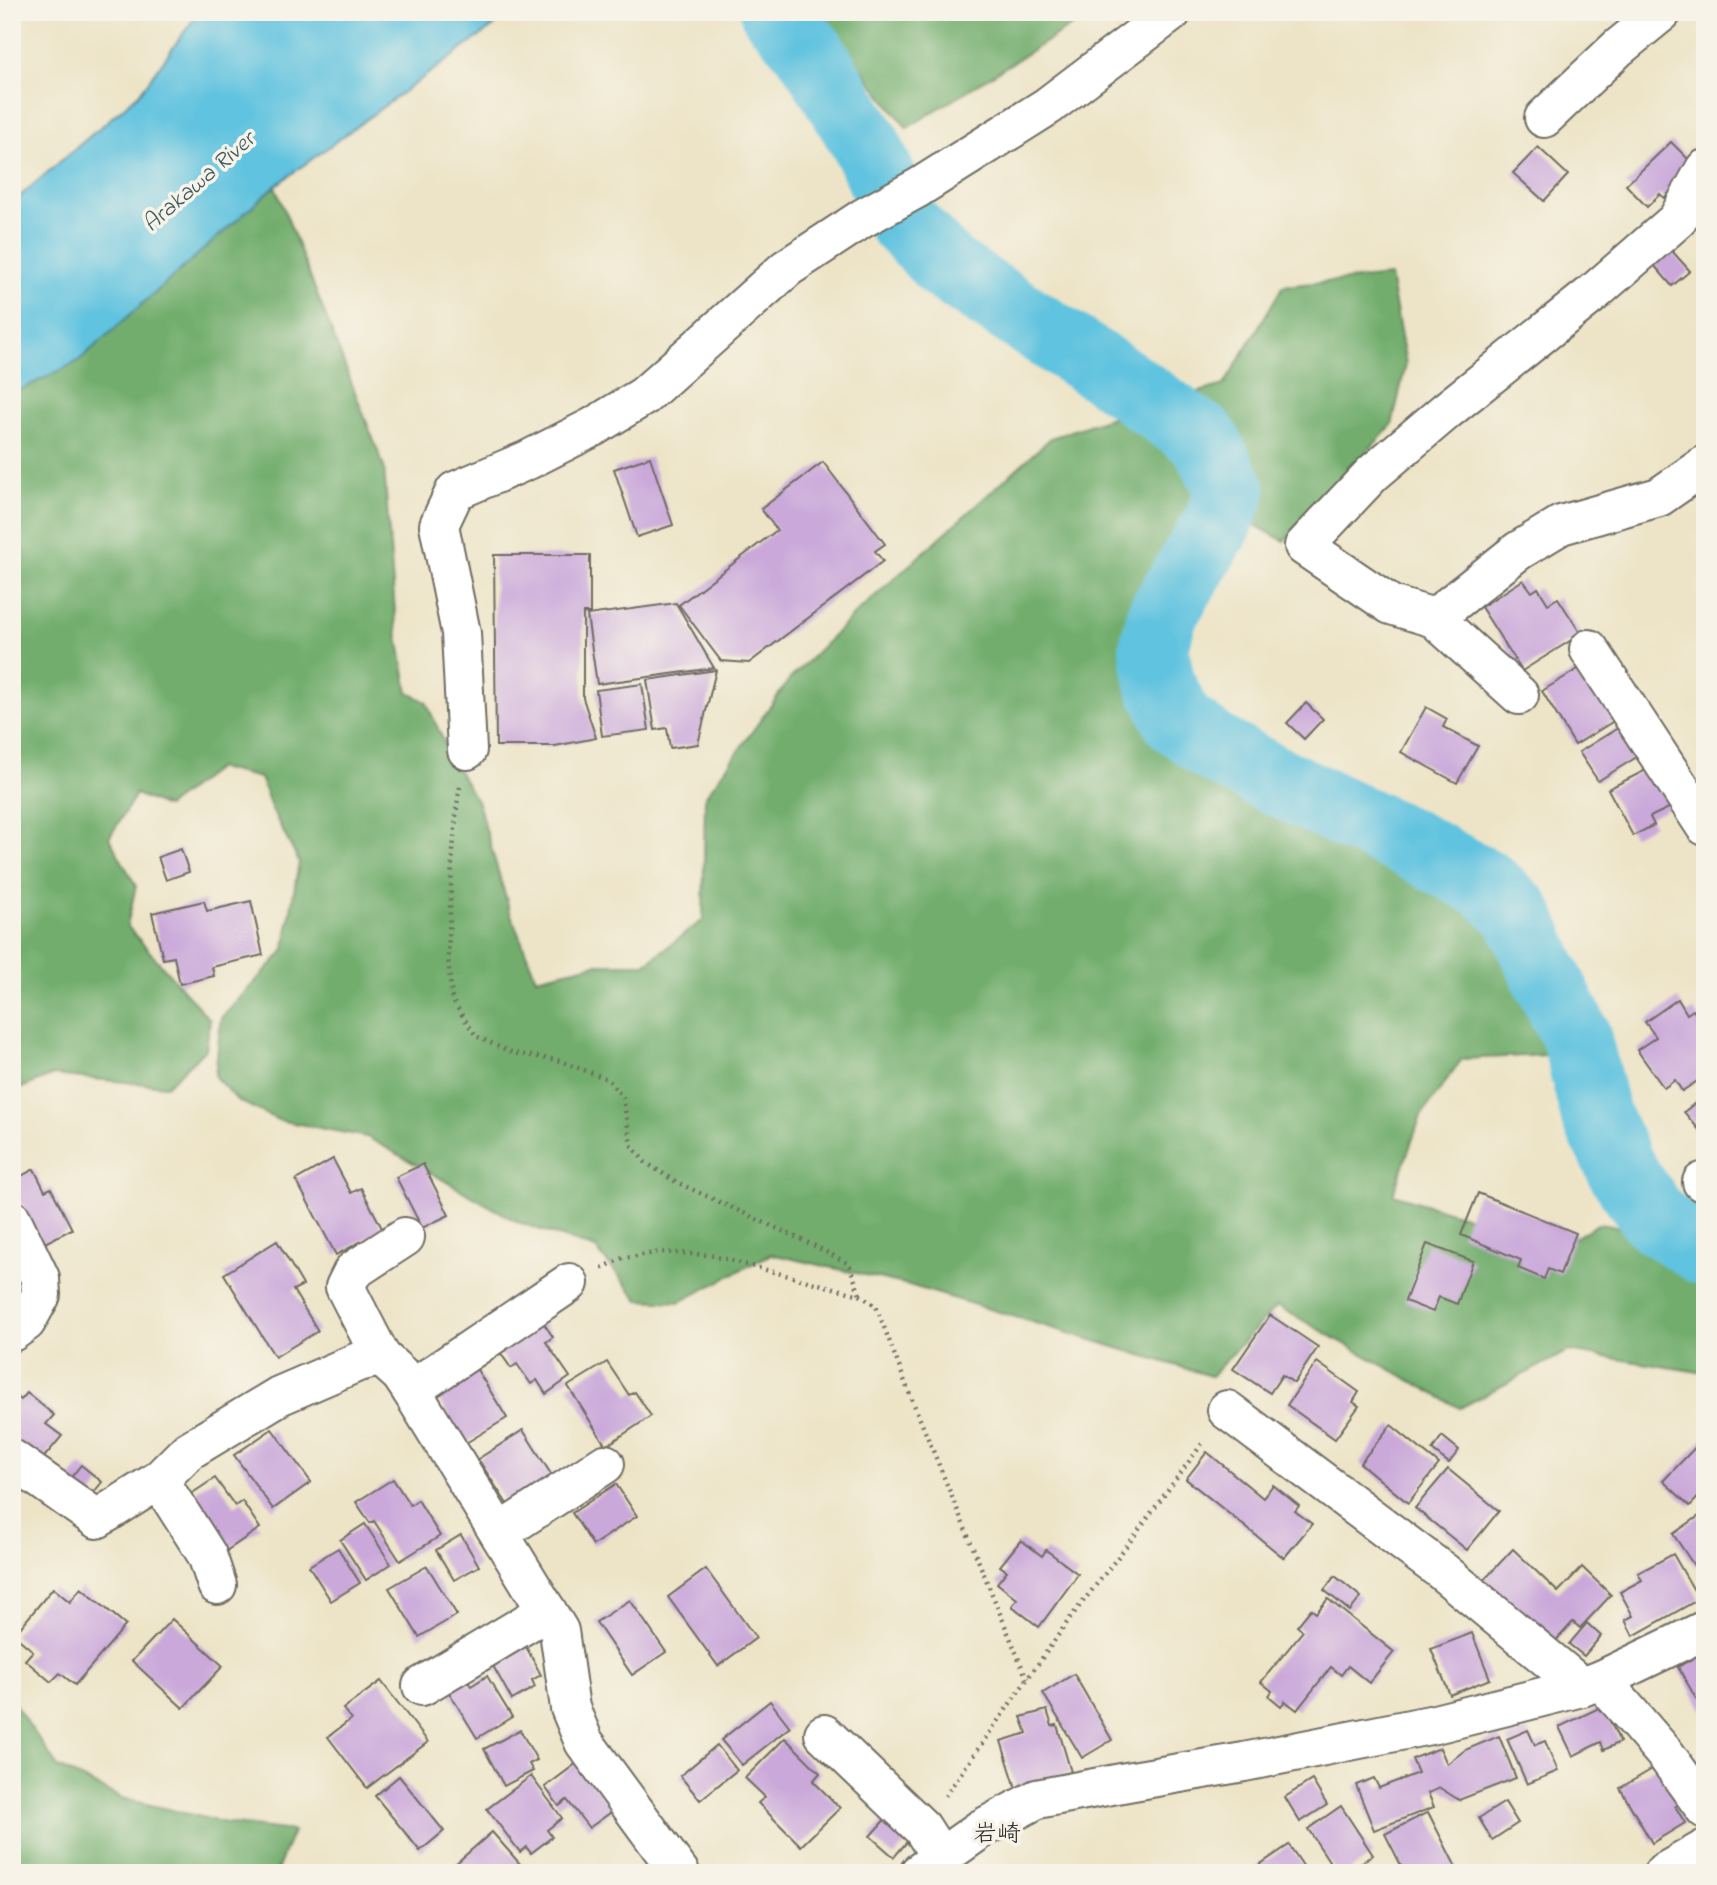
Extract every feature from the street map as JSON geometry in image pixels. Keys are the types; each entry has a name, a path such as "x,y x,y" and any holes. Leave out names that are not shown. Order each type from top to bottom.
{"street":[{"path":"467,750 461,633 439,524 455,491 528,460 593,427 644,396 787,268 863,218 918,188 1048,106 1172,12"},
{"path":"1544,118 1618,48 1662,12"},
{"path":"1519,695 1434,618 1391,605 1304,546 1371,474 1591,295 1677,220 1705,169"},
{"path":"1434,618 1518,551 1561,525 1660,497 1705,466"},
{"path":"1589,649 1705,826"},
{"path":"12,1220 40,1278 41,1295 26,1322 12,1332"},
{"path":"404,1237 353,1271 345,1287 381,1357 401,1375 411,1390 559,1631 570,1708 584,1742 680,1873"},
{"path":"411,1390 569,1283"},
{"path":"12,1459 97,1519 159,1480 188,1451 279,1396 358,1362 381,1357"},
{"path":"1227,1410 1591,1684 1666,1755 1705,1809"},
{"path":"499,1533 605,1464"},
{"path":"159,1480 207,1555 216,1585"},
{"path":"422,1686 547,1611"},
{"path":"824,1734 927,1852 981,1829 1037,1799 1435,1724 1591,1684 1705,1630"},
{"path":"1663,1873 1705,1849"}],"path":[{"path":"467,750 457,804 448,958 453,1000 476,1036 512,1053 557,1060 608,1079 623,1098 631,1145 645,1162 676,1182 849,1264 860,1295"},
{"path":"569,1283 623,1258 661,1252 710,1255 860,1295 876,1306 908,1391 1027,1679"},
{"path":"927,1852 1027,1679 1070,1617 1132,1539 1227,1410"}],"green space":[{"path":"817,12 1094,12 907,128"},
{"path":"275,186 384,467 396,626 408,692 426,702 453,762 478,803 510,912 536,978 597,964 645,964 703,920 705,797 790,679 855,614 1051,438 1118,415 1224,385 1283,286 1390,276 1406,364 1392,425 1284,541 1235,514 1173,566 1143,630 1138,666 1156,709 1196,746 1209,775 1478,891 1512,926 1535,965 1567,1054 1462,1059 1421,1116 1393,1194 1477,1220 1543,1258 1597,1224 1620,1227 1705,1281 1705,1373 1568,1351 1460,1408 1277,1306 1211,1376 909,1285 771,1254 680,1302 639,1300 596,1249 518,1222 367,1137 278,1120 237,1100 215,1077 221,1018 284,951 299,862 272,810 260,778 218,768 166,807 136,794 109,838 136,886 127,926 210,1020 206,1049 166,1086 53,1075 12,1092 12,394 77,362"},
{"path":"12,1700 58,1767 121,1798 226,1823 293,1831 276,1873 12,1873"}],"water":[{"name":"Arakawa River","path":"199,12 513,12 275,186 77,362 12,394 12,203 139,94"}],"building":[{"path":"1671,142 1694,165 1664,198 1660,194 1647,207 1626,185"},
{"path":"1538,147 1568,175 1544,201 1513,173"},
{"path":"1705,205 1705,232 1692,225"},
{"path":"1664,242 1690,271 1672,286 1647,257"},
{"path":"650,457 673,525 637,537 614,469"},
{"path":"823,462 885,544 875,551 883,561 749,663 721,661 679,605 777,530 761,509"},
{"path":"494,555 590,555 590,613 583,613 583,698 596,738 555,746 496,746"},
{"path":"1523,580 1532,592 1538,588 1548,604 1558,598 1581,634 1522,671 1481,607"},
{"path":"676,603 714,668 597,684 587,615"},
{"path":"1583,666 1617,719 1575,745 1542,691"},
{"path":"716,670 698,744 670,748 667,728 655,730 647,680"},
{"path":"642,684 649,730 602,736 596,690"},
{"path":"1306,703 1323,719 1304,739 1287,723"},
{"path":"1426,707 1447,719 1443,727 1478,746 1457,783 1401,752"},
{"path":"1621,726 1640,755 1598,781 1579,752"},
{"path":"1654,766 1675,805 1650,817 1654,825 1633,836 1608,789"},
{"path":"181,849 189,872 166,880 158,857"},
{"path":"204,901 207,911 251,901 263,955 212,967 214,976 180,984 174,957 163,959 152,913"},
{"path":"1678,999 1687,1014 1693,1010 1705,1027 1705,1076 1682,1091 1675,1080 1664,1088 1637,1050 1656,1037 1645,1022"},
{"path":"1705,1095 1705,1137 1684,1112"},
{"path":"333,1159 351,1193 361,1188 383,1230 336,1255 296,1180"},
{"path":"423,1164 449,1215 422,1228 396,1177"},
{"path":"34,1169 45,1191 51,1188 72,1229 43,1244 12,1187 12,1181"},
{"path":"1478,1193 1576,1233 1560,1274 1548,1269 1544,1279 1518,1268 1521,1260 1461,1235"},
{"path":"277,1241 303,1285 293,1290 318,1331 275,1357 224,1274"},
{"path":"1427,1244 1473,1261 1457,1304 1439,1297 1433,1312 1405,1301"},
{"path":"538,1315 553,1337 546,1342 570,1377 546,1394 537,1380 531,1384 517,1364 511,1368 495,1345"},
{"path":"1270,1315 1318,1347 1294,1383 1282,1375 1270,1393 1233,1369"},
{"path":"607,1362 629,1395 635,1392 651,1416 606,1446 568,1386"},
{"path":"1317,1362 1359,1392 1353,1402 1359,1406 1335,1439 1287,1405"},
{"path":"474,1365 507,1418 466,1443 433,1390"},
{"path":"12,1393 21,1400 27,1393 54,1415 46,1424 62,1436 40,1462 12,1439"},
{"path":"1391,1425 1439,1464 1408,1503 1360,1463"},
{"path":"272,1429 311,1482 273,1509 234,1455"},
{"path":"523,1430 556,1482 511,1510 478,1459"},
{"path":"1442,1436 1459,1450 1449,1463 1432,1450"},
{"path":"1705,1437 1705,1490 1690,1506 1663,1481"},
{"path":"1207,1452 1263,1498 1273,1485 1299,1506 1295,1511 1312,1524 1284,1558 1186,1479"},
{"path":"81,1465 102,1482 90,1497 69,1480"},
{"path":"1448,1469 1499,1511 1467,1550 1415,1508"},
{"path":"215,1478 235,1506 242,1501 260,1528 223,1553 185,1498"},
{"path":"393,1479 410,1505 418,1500 440,1536 400,1561 374,1521 370,1523 356,1502"},
{"path":"616,1484 637,1516 593,1545 572,1513"},
{"path":"1705,1512 1705,1561 1695,1567 1673,1534"},
{"path":"365,1524 391,1564 366,1580 340,1540"},
{"path":"461,1535 479,1566 454,1580 436,1550"},
{"path":"1021,1540 1042,1556 1046,1550 1078,1574 1039,1627 1012,1606 1017,1599 997,1583 1007,1571 1000,1566"},
{"path":"338,1548 360,1583 331,1601 309,1566"},
{"path":"1513,1549 1558,1592 1582,1567 1611,1595 1580,1628 1573,1622 1551,1646 1483,1581"},
{"path":"1673,1554 1699,1599 1633,1636 1625,1620 1633,1616 1620,1592 1642,1580 1638,1573"},
{"path":"427,1566 457,1615 419,1637 389,1588"},
{"path":"706,1569 756,1638 718,1666 668,1597"},
{"path":"1335,1576 1361,1597 1350,1611 1324,1590"},
{"path":"53,1588 70,1602 81,1588 126,1625 75,1685 60,1673 51,1682 25,1660 33,1651 14,1635"},
{"path":"1328,1599 1394,1652 1369,1683 1348,1666 1341,1675 1331,1667 1297,1710 1285,1701 1281,1706 1269,1696 1272,1691 1261,1682 1303,1631 1297,1626 1311,1609 1316,1613"},
{"path":"630,1600 666,1652 632,1675 596,1622"},
{"path":"172,1619 223,1666 183,1708 132,1661"},
{"path":"1587,1623 1601,1636 1584,1656 1569,1644"},
{"path":"1472,1633 1490,1679 1450,1695 1431,1649"},
{"path":"522,1639 541,1675 532,1680 535,1687 512,1700 488,1657"},
{"path":"1705,1651 1705,1714 1678,1667"},
{"path":"1074,1674 1112,1740 1082,1758 1043,1693"},
{"path":"487,1676 512,1717 477,1738 447,1689 465,1678 471,1686"},
{"path":"381,1681 428,1742 367,1788 328,1737 351,1719 343,1709"},
{"path":"770,1701 790,1727 742,1765 721,1740"},
{"path":"1603,1706 1620,1742 1604,1750 1601,1742 1573,1756 1559,1727"},
{"path":"1047,1710 1052,1726 1057,1725 1071,1772 1016,1788 1001,1741 1027,1733 1021,1717"},
{"path":"520,1730 537,1760 529,1764 533,1771 504,1786 484,1749"},
{"path":"1528,1730 1535,1745 1545,1741 1558,1771 1527,1784 1507,1739"},
{"path":"1499,1736 1516,1778 1459,1800 1440,1788 1428,1793 1434,1807 1374,1830 1356,1785 1374,1778 1379,1788 1418,1773 1412,1759 1440,1748 1447,1764 1465,1750"},
{"path":"785,1738 820,1773 813,1781 840,1808 801,1846 758,1803 765,1797 745,1778"},
{"path":"717,1745 737,1770 700,1800 680,1776"},
{"path":"577,1763 614,1810 589,1828 567,1800 559,1806 545,1787"},
{"path":"1659,1765 1681,1802 1675,1806 1685,1823 1652,1843 1620,1788"},
{"path":"399,1776 444,1831 420,1851 375,1796"},
{"path":"531,1776 562,1818 547,1830 552,1837 531,1853 526,1847 520,1852 487,1809"},
{"path":"1312,1780 1327,1805 1300,1822 1285,1797"},
{"path":"1505,1802 1518,1823 1492,1840 1479,1818"},
{"path":"1341,1806 1373,1855 1345,1873 1337,1873 1308,1829"},
{"path":"1428,1812 1459,1873 1405,1873 1385,1834"},
{"path":"889,1815 912,1836 894,1857 870,1836"},
{"path":"492,1832 528,1873 445,1873"},
{"path":"1289,1845 1308,1873 1247,1873"}],"waterway":[{"path":"775,12 812,54 865,142 901,220 947,268 1129,386 1204,439 1231,491 1218,523 1162,615 1154,649 1160,683 1178,721 1213,747 1268,777 1411,844 1486,884 1518,913 1576,1036 1596,1117 1624,1174 1656,1220 1705,1251"}],"district":[{"name":"岩崎","path":"997,1833"}]}
